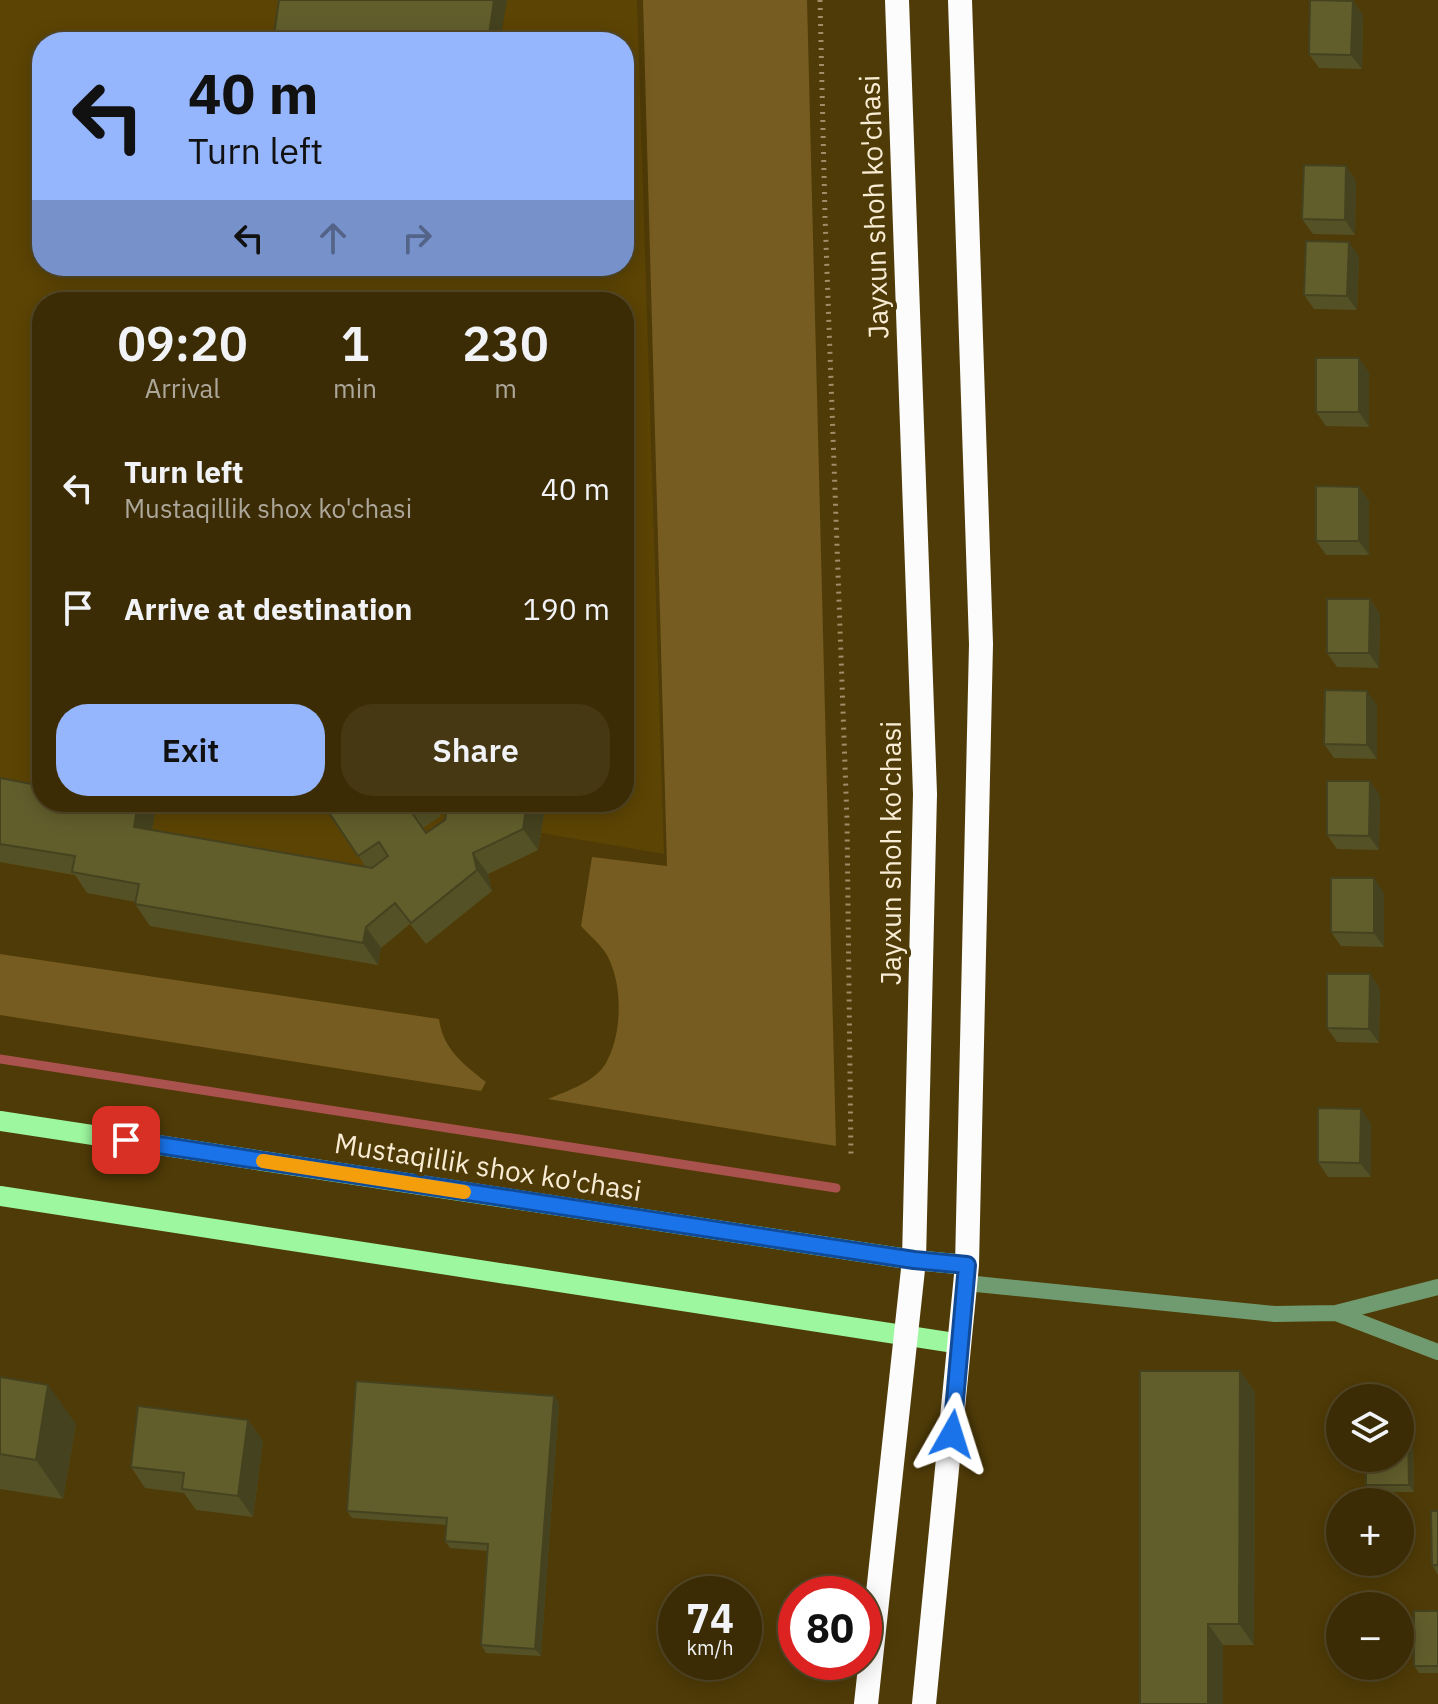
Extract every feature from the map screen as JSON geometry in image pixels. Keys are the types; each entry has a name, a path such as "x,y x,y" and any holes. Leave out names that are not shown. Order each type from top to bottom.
{"highway":[{"name":"Jayxun shoh ko'chasi","path":"866,1704 914,1260 925,794 897,0"},
{"path":"924,1704 966,1274 981,644 960,0"}],"main road":[{"name":"Mustaqillik shox ko'chasi","path":"0,1121 914,1260 966,1274"},
{"path":"0,1196 961,1344"}],"street":[{"path":"966,1274 1275,1314 1336,1313 1438,1287"},
{"path":"1336,1313 1438,1352"}],"path":[{"path":"820,0 847,820 851,1159"}],"shaded area":[{"path":"0,0 637,0 664,854 541,833 538,850 488,874 492,891 426,944 410,924 381,948 378,965 150,926 154,905 87,893 90,878 0,862"},
{"path":"643,0 807,0 836,1146 548,1099 580,1085 601,1070 611,1051 618,1025 614,971 604,950 581,926 592,857 667,866"},
{"path":"0,954 439,1019 450,1047 486,1082 481,1091 0,1015"}],"building":[{"path":"279,0 494,0 489,32 274,32"},
{"path":"1310,0 1353,1 1351,55 1309,54"},
{"path":"1304,165 1346,166 1345,220 1302,219"},
{"path":"1306,241 1349,242 1347,296 1304,295"},
{"path":"1316,358 1359,358 1359,412 1316,412"},
{"path":"1316,486 1359,487 1359,541 1316,541"},
{"path":"1327,599 1370,599 1369,653 1327,653"},
{"path":"1325,690 1367,691 1367,745 1324,744"},
{"path":"0,778 32,784 32,812 136,812 134,827 372,868 388,856 379,842 358,856 329,812 411,812 426,833 445,820 446,812 526,812 523,829 473,853 477,870 411,923 395,903 366,927 363,943 135,904 139,884 72,872 75,856 0,844"},
{"path":"1327,781 1370,781 1369,836 1327,835"},
{"path":"1331,878 1374,878 1374,933 1331,932"},
{"path":"1327,974 1370,974 1369,1029 1327,1028"},
{"path":"1318,1108 1361,1109 1360,1163 1318,1162"},
{"path":"1140,1371 1240,1371 1239,1624 1208,1624 1208,1704 1140,1704"},
{"path":"0,1377 48,1385 36,1460 0,1454"},
{"path":"356,1381 554,1396 535,1649 481,1645 488,1544 445,1541 447,1518 347,1511"},
{"path":"138,1406 248,1420 238,1496 182,1489 184,1473 131,1467"},
{"path":"1366,1472 1409,1472 1409,1485 1366,1485"},
{"path":"1431,1511 1438,1511 1438,1565 1432,1565"},
{"path":"1414,1611 1438,1611 1438,1666 1414,1666"}],"waterway":[{"path":"0,1059 836,1188"}],"slow traffic":[{"path":"263,1161 464,1192"}],"route":[{"path":"126,1140 914,1260 967,1265 952,1434"}]}
